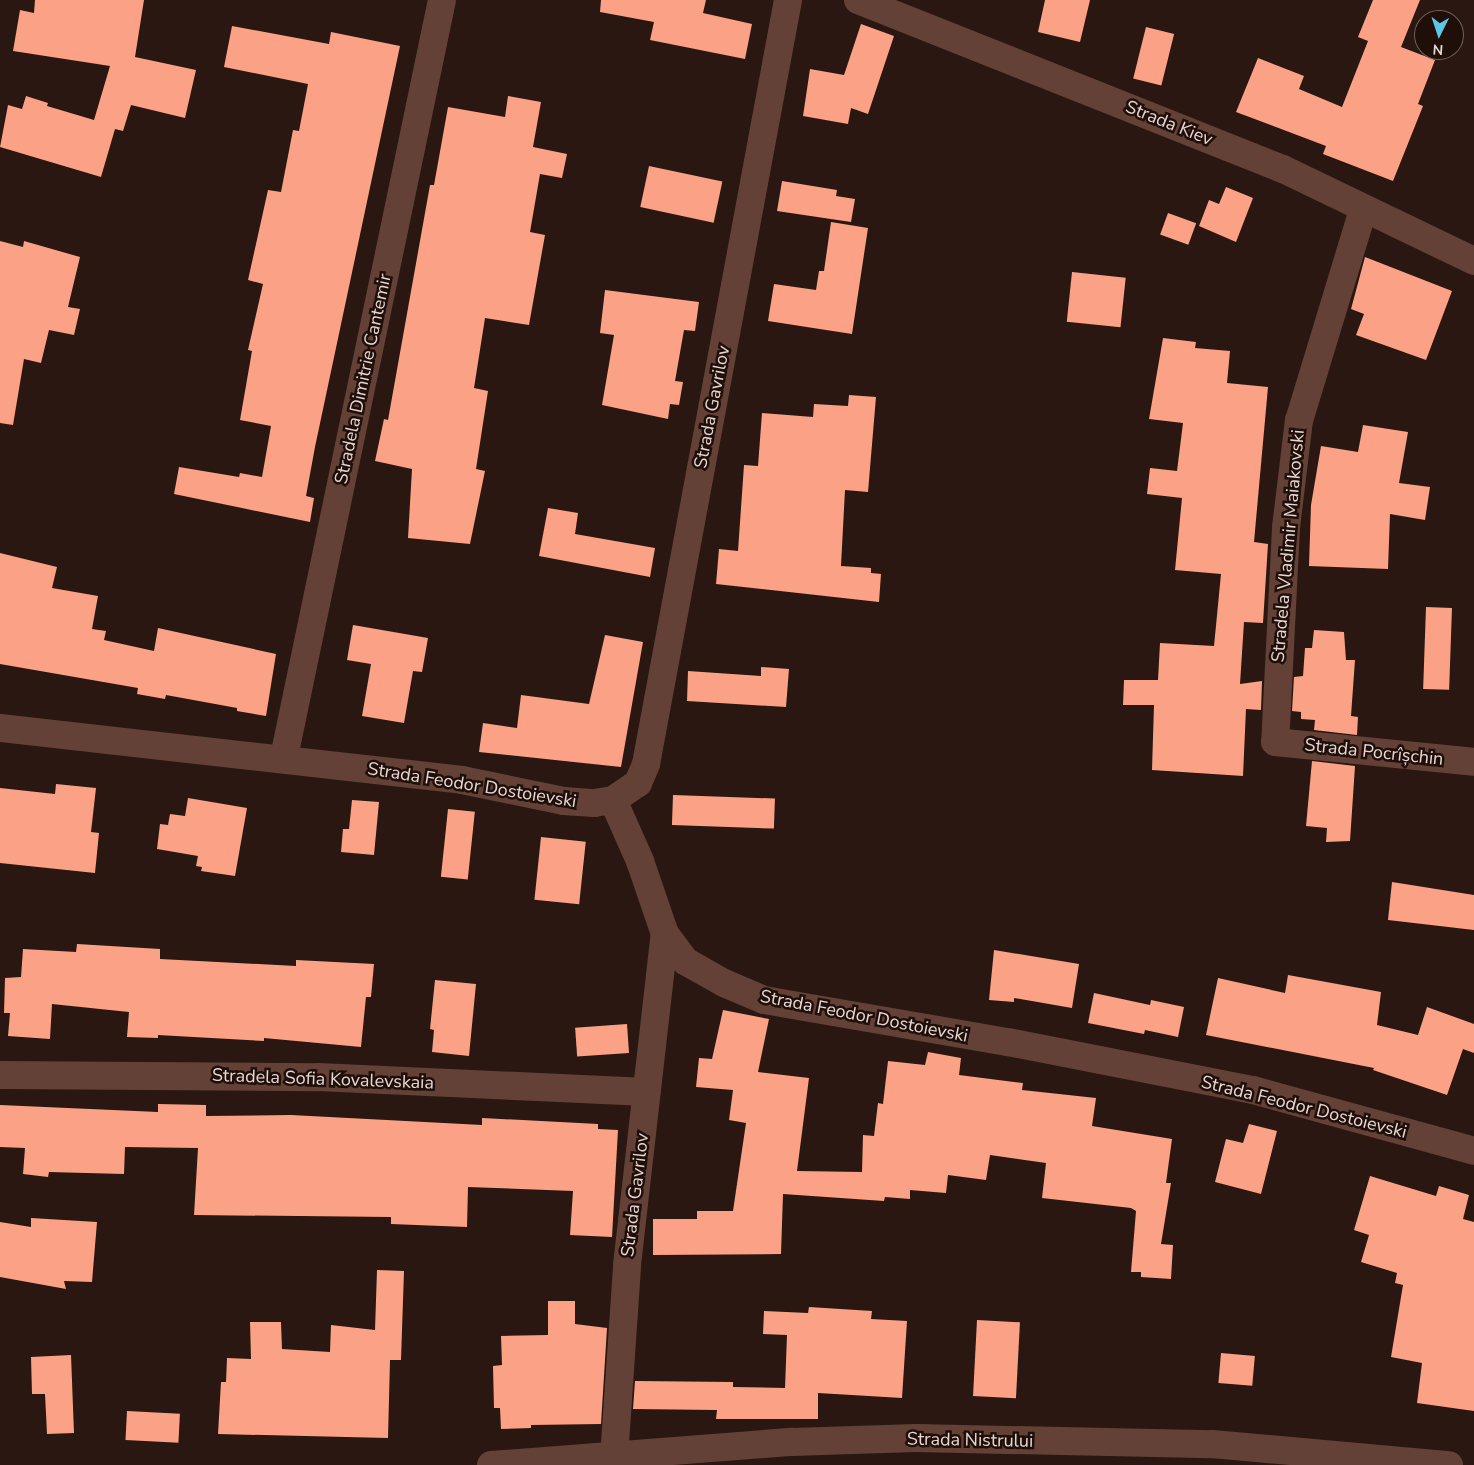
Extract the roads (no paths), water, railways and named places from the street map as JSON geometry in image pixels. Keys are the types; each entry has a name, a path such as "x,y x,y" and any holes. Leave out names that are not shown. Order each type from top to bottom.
{"street":[{"name":"Stradela Dimitrie Cantemir","path":"284,758 442,0"},
{"name":"Strada Gavrilov","path":"613,800 638,783 646,764 788,0"},
{"name":"Strada Kiev","path":"858,0 1283,169 1364,210 1474,261"},
{"name":"Stradela Vladimir Maiakovski","path":"1275,742 1286,528 1299,420 1364,210"},
{"name":"Strada Feodor Dostoievski","path":"0,728 284,758 462,780 564,801 594,803 613,800 640,861 665,934 685,961 724,983 764,1000 1008,1042 1253,1090 1474,1150"},
{"name":"Strada Pocrîșchin","path":"1275,742 1474,762"},
{"name":"Strada Gavrilov","path":"614,1458 626,1265 665,934"},
{"name":"Stradela Sofia Kovalevskaia","path":"0,1075 318,1077 647,1092"},
{"name":"Strada Nistrului","path":"491,1465 614,1458 792,1442 916,1438 1212,1444 1449,1465"}]}
